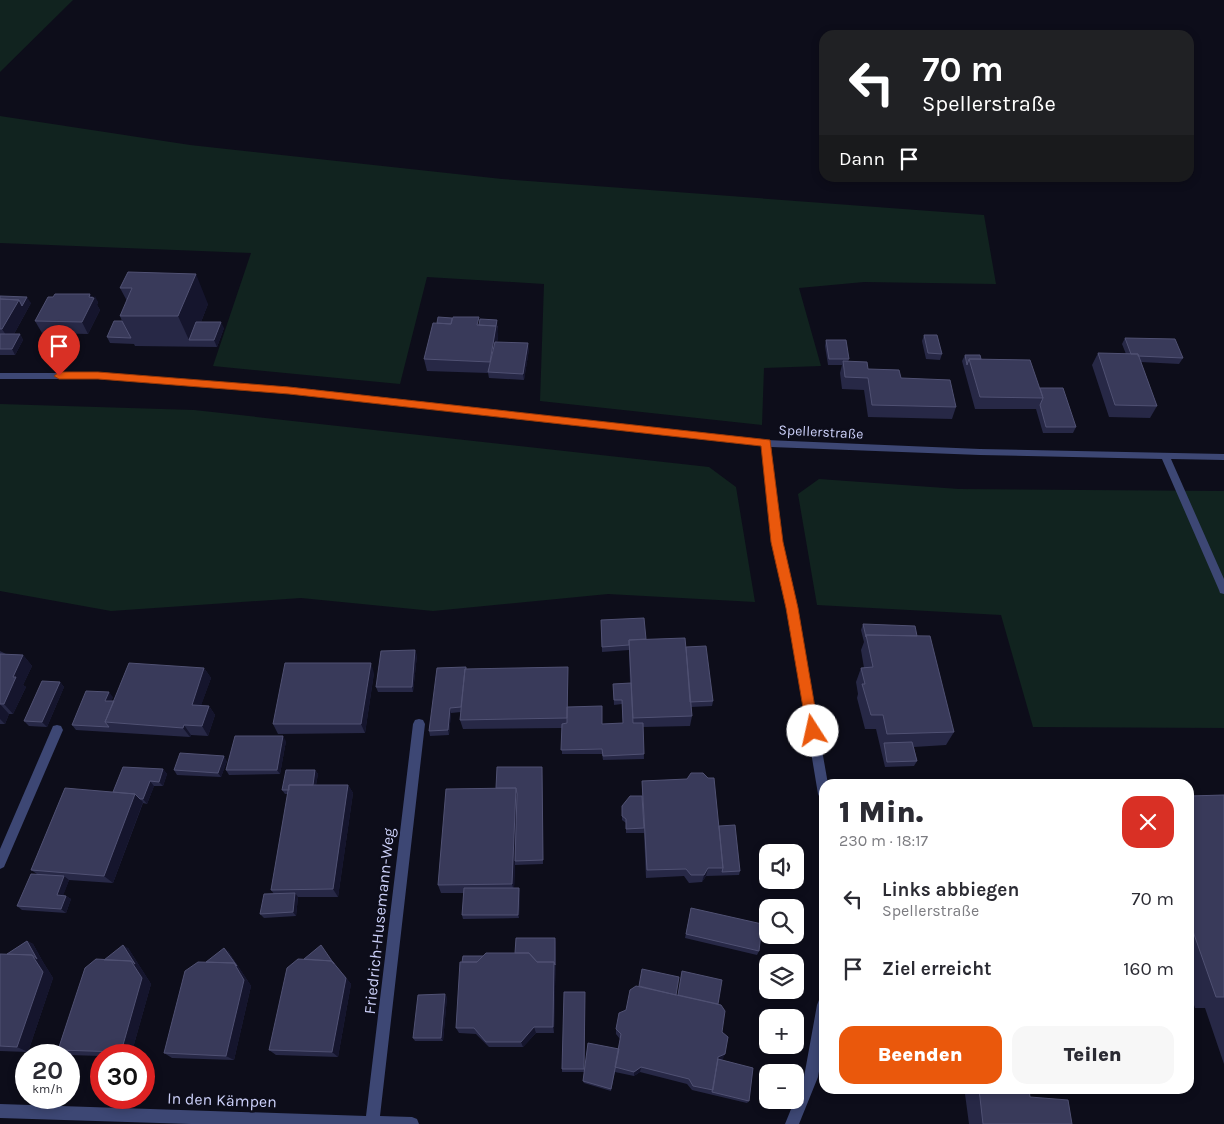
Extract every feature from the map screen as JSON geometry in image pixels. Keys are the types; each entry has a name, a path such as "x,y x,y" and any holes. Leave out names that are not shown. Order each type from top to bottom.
{"street":[{"name":"Spellerstraße","path":"0,376 98,376 289,390 766,443 980,452 1224,457"},
{"path":"766,443 777,542 792,608 821,779"},
{"path":"1165,456 1224,590"},
{"name":"Friedrich-Husemann-Weg","path":"372,1123 419,724"},
{"path":"0,863 57,730"},
{"path":"792,1124 812,1077 819,1035"},
{"name":"In den Kämpen","path":"0,1111 412,1124"}],"green space":[{"path":"0,0 73,0 0,72"},
{"path":"0,116 190,145 502,179 984,215 996,284 864,282 799,288 821,366 764,368 762,425 540,401 544,284 427,277 400,384 213,366 251,253 0,243"},
{"path":"0,404 194,410 709,467 736,487 755,602 608,594 433,611 301,598 111,611 0,591"},
{"path":"819,479 959,489 1224,491 1224,728 1033,727 1001,615 817,605 798,494"}],"building":[{"path":"128,272 196,274 178,316 120,316 132,288 120,288"},
{"path":"55,294 90,294 89,297 94,298 82,322 35,321 48,297 53,297"},
{"path":"0,296 27,297 22,306 19,300 0,299"},
{"path":"0,299 19,300 2,329 0,329"},
{"path":"438,317 452,318 451,324 437,323"},
{"path":"453,317 479,317 477,325 496,326 490,362 424,359 433,323 451,324"},
{"path":"480,319 497,320 496,326 479,325"},
{"path":"114,321 122,321 131,338 107,337"},
{"path":"196,322 221,322 214,340 189,340"},
{"path":"0,334 20,334 12,349 0,349"},
{"path":"924,335 937,335 942,354 928,353"},
{"path":"1125,338 1175,339 1183,358 1131,354"},
{"path":"826,340 846,340 849,359 829,359"},
{"path":"495,342 528,343 523,374 488,372"},
{"path":"1098,353 1138,354 1157,406 1115,405"},
{"path":"965,355 980,355 981,359 969,359 967,365"},
{"path":"969,359 1030,360 1043,398 980,397"},
{"path":"843,361 867,362 868,369 899,370 901,378 950,380 956,407 872,405 868,378 845,377"},
{"path":"1040,388 1063,388 1076,427 1046,427 1040,405 1043,398"},
{"path":"644,618 646,639 629,640 629,645 602,647 601,620"},
{"path":"863,624 915,626 917,636 866,635 866,637"},
{"path":"866,635 930,636 954,732 887,734 883,715 871,715 862,684 865,684 861,668 873,667"},
{"path":"685,638 692,716 633,718 629,640"},
{"path":"706,646 713,701 690,702 686,647"},
{"path":"415,650 412,687 376,687 381,651"},
{"path":"0,654 23,655 4,704 0,704"},
{"path":"129,663 204,668 192,705 209,706 202,726 184,725 183,728 105,722"},
{"path":"285,663 371,663 361,724 273,724"},
{"path":"466,667 461,707 450,708 448,730 429,731 437,668"},
{"path":"568,667 567,718 460,720 465,669"},
{"path":"42,681 60,682 42,722 24,721"},
{"path":"631,683 633,723 643,723 644,754 603,756 602,749 561,750 562,724 567,723 567,707 602,706 602,724 623,723 622,700 614,700 613,684"},
{"path":"86,691 109,692 105,701 114,701 105,722 109,727 72,725"},
{"path":"235,736 283,736 277,770 226,770"},
{"path":"912,742 917,761 887,762 884,743"},
{"path":"180,753 224,756 218,773 174,770"},
{"path":"123,767 163,769 159,782 150,781 143,799 140,799 135,794 113,792"},
{"path":"497,767 542,767 543,860 515,861 516,788 496,788"},
{"path":"286,770 315,770 313,785 289,785 289,790 282,790"},
{"path":"691,773 703,773 708,778 714,778 723,868 708,868 704,875 691,875 686,869 647,870 642,781 687,779"},
{"path":"289,785 348,785 333,889 271,890"},
{"path":"65,788 135,794 104,876 31,870"},
{"path":"516,788 512,884 438,885 446,789"},
{"path":"1224,795 1224,997 1216,997 1194,934 1194,796"},
{"path":"630,796 642,796 644,828 626,829 626,819 622,816 622,806"},
{"path":"735,825 740,871 722,872 719,826"},
{"path":"31,874 64,876 57,895 66,896 61,909 17,906"},
{"path":"464,888 519,888 518,915 462,915"},
{"path":"295,893 293,912 260,914 264,894"},
{"path":"691,908 759,923 759,951 686,934"},
{"path":"516,938 555,938 555,965 554,962 537,962 529,953 515,953"},
{"path":"27,941 37,959 32,955 7,954"},
{"path":"123,945 135,964 131,961 104,960"},
{"path":"321,945 332,961 304,959"},
{"path":"224,948 237,966 234,963 206,962"},
{"path":"486,953 529,953 537,962 554,962 553,1027 534,1027 521,1042 486,1042 474,1028 456,1028 460,962 477,962"},
{"path":"0,954 32,955 43,972 18,1044 15,1044 15,1047 0,1046"},
{"path":"463,956 483,956 477,962 462,962"},
{"path":"96,959 131,961 142,978 123,1044 90,1044 90,1051 80,1051 80,1044 60,1044 85,968"},
{"path":"298,959 332,961 346,978 332,1052 269,1050 287,968"},
{"path":"198,962 234,963 244,980 226,1056 164,1053 185,971"},
{"path":"642,969 679,977 676,995 639,986"},
{"path":"682,971 722,980 718,1004 678,995"},
{"path":"636,986 721,1005 725,1011 722,1032 728,1037 725,1054 718,1057 713,1090 693,1086 689,1079 641,1067 634,1072 615,1067 621,1034 616,1029 619,1013 626,1010 630,990"},
{"path":"564,992 585,992 584,1069 562,1069"},
{"path":"445,994 441,1038 413,1038 418,995"},
{"path":"588,1043 619,1049 611,1089 583,1081"},
{"path":"718,1059 753,1068 749,1101 712,1092"},
{"path":"980,1094 1030,1094 1030,1097 1068,1100 1072,1124 983,1124"}],"route":[{"path":"59,376 98,376 289,390 766,443 777,542 792,608 813,731"}]}
